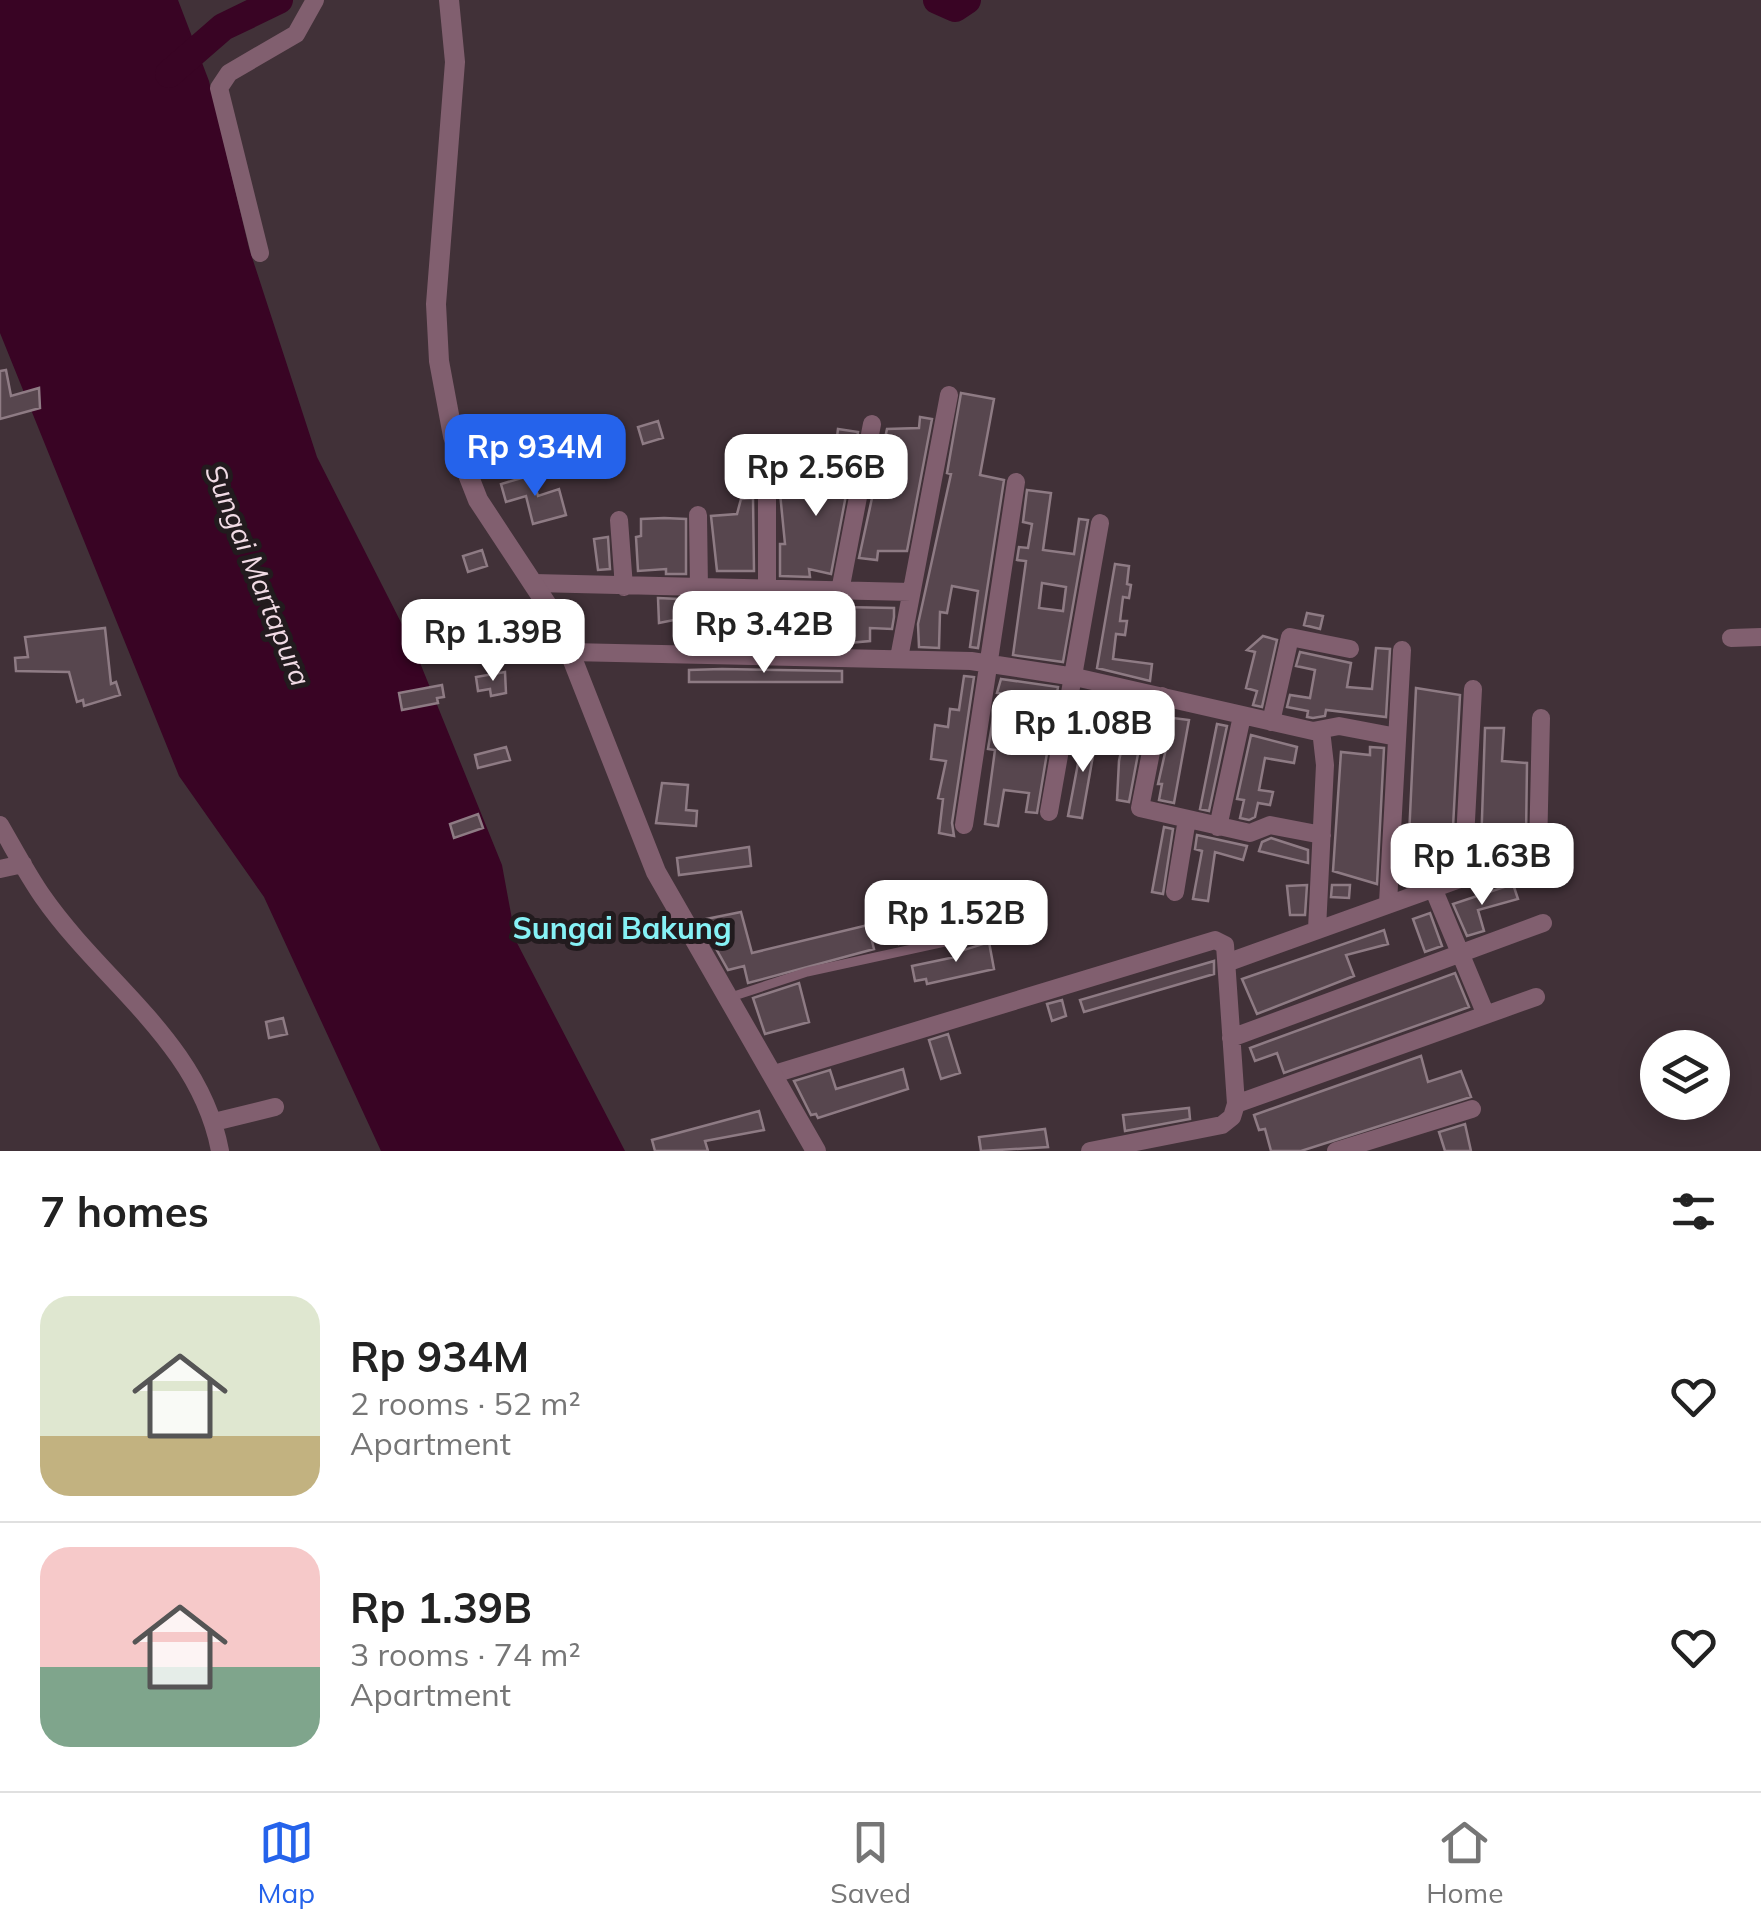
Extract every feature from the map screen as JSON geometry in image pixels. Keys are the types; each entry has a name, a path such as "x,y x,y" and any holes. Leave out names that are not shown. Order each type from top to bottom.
{"street":[{"path":"260,254 219,88 229,73 296,34 315,0"},
{"path":"449,0 455,62 436,304 447,415 470,486 534,583 570,652 644,848 816,1151"},
{"path":"899,658 949,395"},
{"path":"840,590 872,424"},
{"path":"964,825 1016,482"},
{"path":"767,492 767,590"},
{"path":"698,515 699,588"},
{"path":"619,520 624,587"},
{"path":"1049,812 1100,523"},
{"path":"534,583 911,592"},
{"path":"1731,638 1761,637"},
{"path":"1271,722 1290,638 1350,649"},
{"path":"1388,903 1402,650"},
{"path":"570,652 990,663 1075,677 1271,722 1321,730 1339,726 1397,737"},
{"path":"1463,878 1473,689"},
{"path":"1162,696 1140,808 1250,833 1270,825 1322,835"},
{"path":"1218,827 1242,716"},
{"path":"1228,962 1538,851 1541,718"},
{"path":"1317,929 1326,765 1321,730"},
{"path":"1174,892 1187,819"},
{"path":"0,825 44,898 182,1060 202,1090 220,1151"},
{"path":"0,869 23,864"},
{"path":"1433,888 1486,1015"},
{"path":"1231,1038 1543,923"},
{"path":"774,1074 1215,940 1224,945 1236,1104 1232,1117 1222,1125 1090,1151"},
{"path":"1236,1104 1536,998"},
{"path":"214,1122 275,1106"},
{"path":"1336,1151 1472,1109"}],"lane":[{"path":"729,998 808,972 1010,928"}],"water":[{"name":"Sungai Martapura","path":"0,0 178,0 209,81 249,248 317,457 414,648 502,865 516,941 625,1151 381,1151 264,897 179,776 0,333"}],"building":[{"path":"6,370 11,396 39,388 40,408 0,419 0,371"},
{"path":"961,393 994,399 980,475 1004,480 978,648 970,647 978,591 952,586 947,613 940,612 939,648 919,647 918,624 951,474 947,473"},
{"path":"920,417 932,419 907,551 878,551 877,560 859,558 887,429 919,428"},
{"path":"658,421 663,438 643,444 638,427"},
{"path":"838,429 858,432 831,574 809,569 810,577 780,576 780,544 785,544 780,493 836,491 842,462 834,461"},
{"path":"570,445 573,460 537,469 533,452"},
{"path":"532,475 538,496 559,489 566,515 533,524 526,496 506,502 501,484"},
{"path":"1027,490 1051,493 1043,550 1074,554 1079,519 1088,520 1063,662 1013,655 1026,561 1017,560 1019,547 1028,548 1032,524 1023,522","holes":["1042,583 1066,587 1063,611 1039,608"]},
{"path":"753,498 754,571 717,571 711,516 737,514 741,499"},
{"path":"641,519 686,519 686,574 666,574 666,569 638,571 636,537 641,536"},
{"path":"608,537 610,569 598,570 594,539"},
{"path":"482,550 487,566 468,572 463,556"},
{"path":"1115,564 1129,566 1127,584 1131,585 1129,598 1123,597 1120,621 1127,621 1125,635 1116,634 1113,659 1152,664 1150,681 1097,668"},
{"path":"658,598 678,599 678,604 894,608 894,617 892,629 870,628 870,641 826,645 698,639 699,615 659,623"},
{"path":"1307,613 1323,616 1320,629 1304,625"},
{"path":"105,628 111,684 116,682 120,695 84,706 83,700 77,702 69,672 16,671 15,658 28,657 25,637"},
{"path":"1263,636 1277,640 1262,707 1253,705 1257,691 1246,688 1255,652 1247,650"},
{"path":"1376,648 1390,649 1386,717 1326,710 1325,716 1313,718 1307,717 1308,711 1287,707 1290,695 1310,698 1315,670 1296,666 1300,652 1351,663 1347,687 1372,689"},
{"path":"689,670 842,671 842,682 689,682"},
{"path":"505,672 506,693 491,696 490,689 478,691 476,677"},
{"path":"964,676 974,677 952,823 954,836 939,833 943,799 938,798 946,761 931,759 935,725 948,727 950,709 959,710"},
{"path":"1001,679 1058,687 1037,813 1026,812 1029,793 1004,790 998,826 985,824 995,750 988,749 993,718 1003,719 1006,694 997,693","holes":["1020,696 1046,700 1042,724 1017,721"]},
{"path":"442,685 444,697 437,698 438,703 402,710 399,693"},
{"path":"1416,688 1460,695 1451,865 1423,864 1423,879 1407,879"},
{"path":"1092,695 1105,697 1100,728 1086,727"},
{"path":"1134,703 1147,706 1129,802 1117,800 1119,761 1122,747 1128,747"},
{"path":"1173,718 1189,720 1174,803 1159,800 1162,784 1158,784"},
{"path":"1217,724 1227,726 1209,811 1200,809"},
{"path":"1485,728 1504,728 1502,761 1527,763 1526,838 1499,836 1499,849 1481,848"},
{"path":"1084,732 1097,733 1082,818 1068,816"},
{"path":"1251,735 1297,747 1294,763 1265,758 1259,790 1273,792 1270,805 1258,803 1255,817 1249,820 1240,818 1244,800 1237,799"},
{"path":"506,747 510,760 478,768 475,755"},
{"path":"1370,747 1384,748 1377,884 1333,871 1341,752 1370,755"},
{"path":"662,783 688,785 686,810 697,811 696,826 656,823"},
{"path":"478,814 483,828 454,838 450,824"},
{"path":"1164,827 1173,829 1163,894 1152,892"},
{"path":"1197,835 1247,846 1243,860 1215,852 1208,901 1193,899 1202,851 1195,849"},
{"path":"1271,838 1308,850 1308,863 1259,851 1262,842"},
{"path":"749,847 751,866 679,875 677,858"},
{"path":"1513,884 1518,899 1478,910 1484,931 1467,936 1453,904"},
{"path":"1307,885 1305,915 1290,915 1287,886"},
{"path":"1332,885 1350,885 1349,898 1331,897"},
{"path":"1017,900 1020,916 1004,919 1001,903"},
{"path":"741,912 752,953 868,925 874,949 748,983 744,966 728,970 709,936 706,919"},
{"path":"1430,913 1442,946 1425,952 1413,919"},
{"path":"912,917 917,940 899,944 895,920"},
{"path":"1384,930 1388,944 1346,955 1354,976 1257,1014 1242,979"},
{"path":"989,942 994,969 927,984 926,979 915,981 912,966 955,957 954,953"},
{"path":"1214,961 1214,974 1084,1012 1080,1000"},
{"path":"1455,973 1469,1007 1284,1073 1277,1053 1255,1061 1250,1048"},
{"path":"799,983 809,1022 765,1034 753,998"},
{"path":"1062,1000 1066,1016 1052,1021 1047,1004"},
{"path":"283,1018 287,1034 269,1038 266,1022"},
{"path":"948,1034 960,1073 941,1079 929,1040"},
{"path":"1421,1056 1428,1082 1461,1071 1471,1097 1301,1151 1271,1151 1265,1129 1259,1130 1254,1115"},
{"path":"903,1069 908,1089 818,1118 811,1115 794,1081 830,1070 836,1089"},
{"path":"1189,1108 1190,1119 1125,1131 1123,1115"},
{"path":"759,1111 764,1130 705,1141 708,1151 655,1151 652,1140"},
{"path":"1465,1124 1471,1151 1445,1151 1439,1132"},
{"path":"1045,1129 1048,1147 981,1151 979,1137"}],"waterway":[{"path":"169,74 223,27 279,0"},
{"path":"937,0 955,8 967,0"}],"district":[{"name":"Sungai Bakung","path":"622,929"}]}
